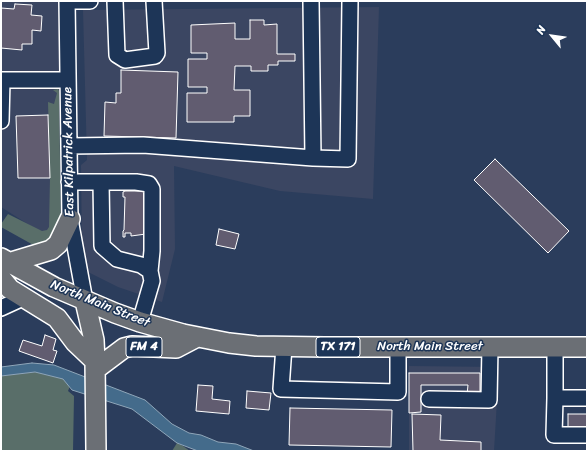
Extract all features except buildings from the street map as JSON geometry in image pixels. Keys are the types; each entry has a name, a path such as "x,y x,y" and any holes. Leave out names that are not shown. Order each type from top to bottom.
{"main road":[{"path":"70,219 58,244 51,250 3,266 10,289 57,318 75,342 96,365"},
{"name":"North Main Street","path":"3,266 85,301 140,322 197,337 249,345 587,348"},
{"path":"85,301 94,340 96,365 96,451"},
{"name":"FM 4","path":"96,365 124,348 132,346 176,348 197,337"}],"street":[{"path":"67,1 90,1"},
{"name":"East Kilpatrick Avenue","path":"67,1 70,219 85,301"},
{"path":"115,1 117,55 125,60 155,56 157,52 155,1"},
{"path":"311,1 313,158"},
{"path":"69,146 143,145 313,158 348,159 350,1"},
{"path":"1,121 2,80 68,80"},
{"path":"69,182 149,184 152,190 151,276 140,322"},
{"path":"101,182 102,246 117,259 141,265 151,276"},
{"path":"1,308 25,297"},
{"path":"284,346 281,390 398,392 398,346"},
{"path":"429,399 489,400 490,347"},
{"path":"555,347 554,435 587,435"},
{"path":"555,398 587,398"}],"shaded area":[{"path":"1,1 59,1 61,228 45,235 1,207"},
{"path":"379,7 373,199 280,191 174,166 175,249 162,302 118,287 86,271 82,263 81,165 87,160 83,10"},
{"path":"32,363 54,365 145,400 172,424 189,433 201,435 218,442 236,444 254,451 198,451 177,443 132,409 72,390 63,379 35,372 1,376 1,367"},
{"path":"409,366 499,367 494,451 409,451"}],"green space":[{"path":"58,89 61,229 59,237 37,247 1,227 1,224 8,214 42,231 47,230 49,227 50,178 48,102 54,104 57,93 53,90"},
{"path":"35,372 63,379 70,386 68,391 74,396 73,451 1,451 1,376"},
{"path":"177,443 183,446 190,451 172,451"}]}
